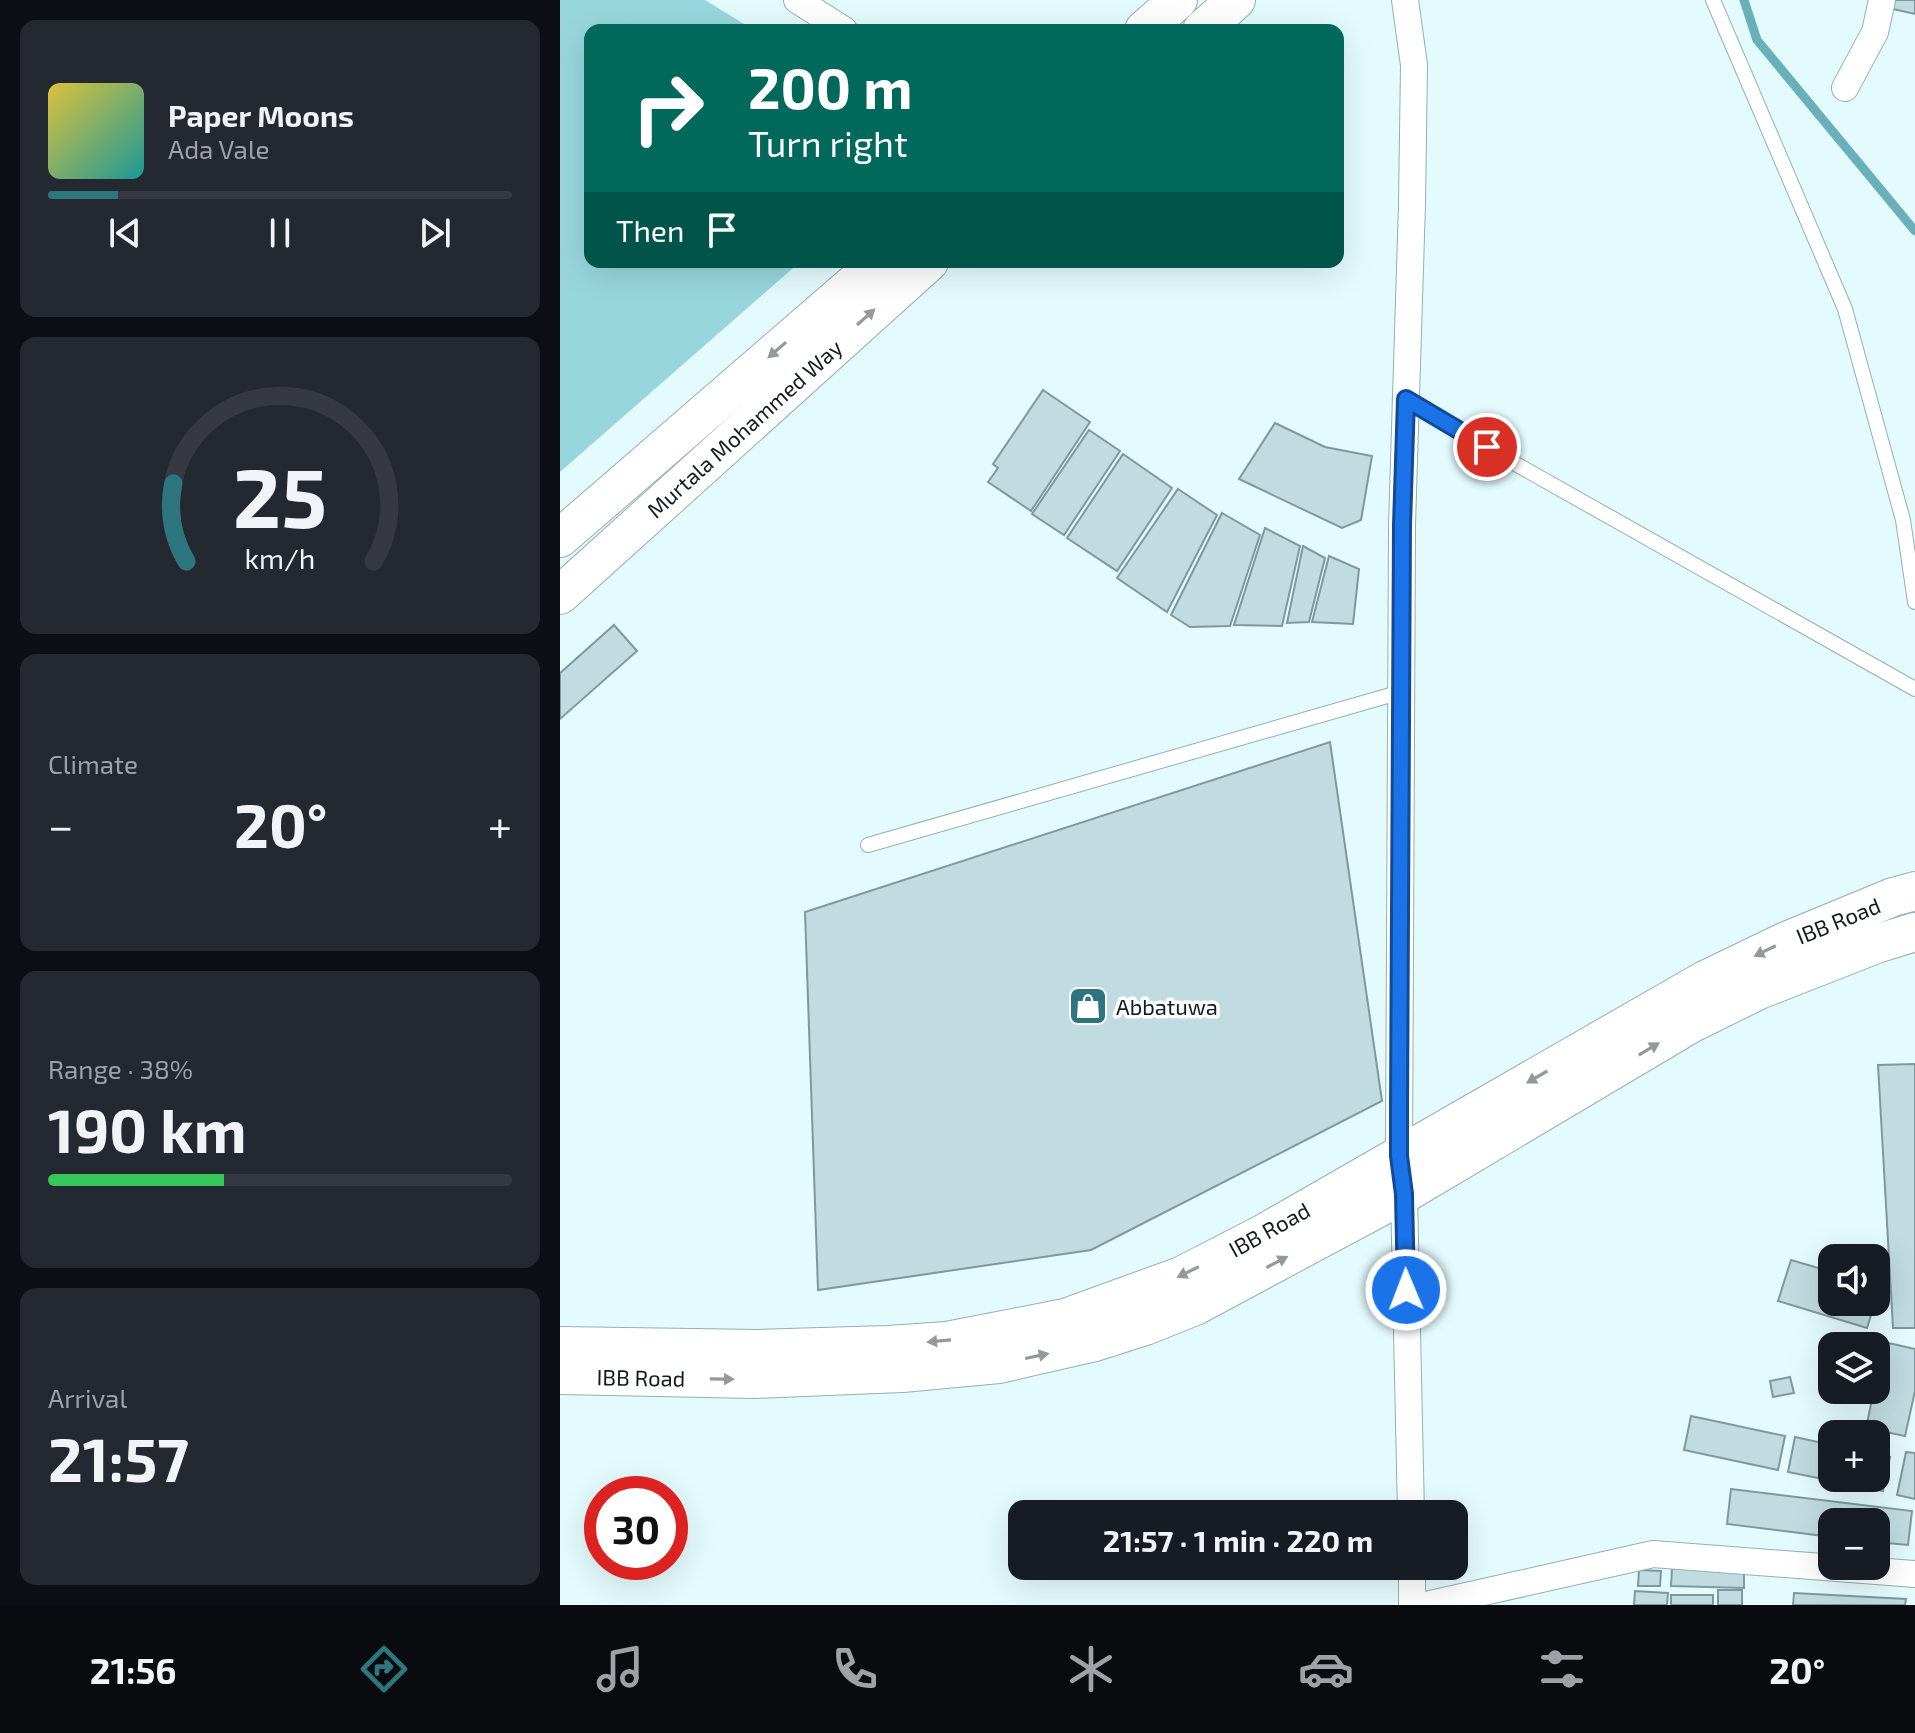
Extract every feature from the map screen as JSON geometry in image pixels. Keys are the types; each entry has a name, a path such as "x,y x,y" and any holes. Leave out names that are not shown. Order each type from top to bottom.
{"main road":[{"path":"1151,24 1178,0"},
{"path":"1209,24 1236,0"},
{"name":"Murtala Mohammed Way","path":"560,538 872,268"},
{"name":"Murtala Mohammed Way","path":"560,595 922,268"},
{"path":"594,508 622,540"},
{"name":"IBB Road","path":"560,1346 758,1349 888,1345 947,1341 1065,1318 1181,1276 1261,1235 1705,980 1784,942 1915,891"},
{"name":"IBB Road","path":"560,1375 754,1379 939,1370 999,1364 1045,1355 1145,1326 1195,1306 1404,1194 1692,1023 1759,990 1915,932"}],"street":[{"path":"797,0 835,24"},
{"path":"1405,0 1414,65 1402,525 1399,1156 1404,1194 1411,1500"},
{"path":"1845,88 1875,32 1882,0"},
{"path":"1426,1605 1653,1554 1915,1574"},
{"path":"1412,1580 1412,1605"}],"lane":[{"path":"1713,0 1845,309 1903,520 1915,602"},
{"path":"1406,399 1915,689"},
{"path":"868,845 1401,692"}],"shaded area":[{"path":"560,0 705,0 744,24 584,24 584,268 793,268 560,472"}],"building":[{"path":"1895,0 1915,0 1915,14 1893,9"},
{"path":"1043,390 1090,422 1031,511 988,482 998,468 993,464"},
{"path":"1275,423 1325,447 1372,456 1361,520 1342,528 1239,479"},
{"path":"1089,430 1120,451 1064,535 1032,514"},
{"path":"1123,454 1172,488 1117,571 1067,538"},
{"path":"1178,489 1217,515 1167,612 1117,578"},
{"path":"1222,513 1260,535 1230,626 1190,627 1171,615"},
{"path":"1265,528 1300,546 1282,626 1234,625"},
{"path":"1303,546 1325,558 1309,622 1287,623"},
{"path":"1329,556 1359,569 1353,624 1312,622"},
{"path":"614,625 637,651 560,719 560,673"},
{"name":"Abbatuwa","path":"1330,742 1382,1101 1091,1250 818,1290 805,912"},
{"path":"1915,1064 1915,1328 1893,1328 1878,1065"},
{"path":"1791,1260 1818,1268 1818,1313 1778,1301"},
{"path":"1827,1316 1871,1316 1867,1328"},
{"path":"1890,1343 1915,1349 1915,1391 1905,1436 1890,1433 1890,1420 1868,1420 1871,1404 1890,1404"},
{"path":"1790,1377 1794,1393 1773,1397 1770,1381"},
{"path":"1691,1416 1785,1436 1778,1470 1684,1450"},
{"path":"1795,1437 1818,1442 1818,1478 1788,1472"},
{"path":"1906,1452 1915,1453 1915,1499 1897,1495"},
{"path":"1731,1489 1887,1508 1818,1508 1818,1535 1727,1524"},
{"path":"1890,1508 1912,1511 1908,1545 1890,1543"},
{"path":"1672,1568 1744,1569 1744,1588 1671,1586"},
{"path":"1639,1570 1661,1571 1660,1586 1638,1586"},
{"path":"1718,1590 1742,1590 1742,1605 1718,1605"},
{"path":"1635,1591 1668,1593 1667,1605 1634,1605"},
{"path":"1794,1593 1906,1599 1905,1605 1793,1605"},
{"path":"1671,1595 1713,1595 1713,1605 1671,1605"}],"waterway":[{"path":"1744,0 1757,40 1915,231"}],"place":[{"name":"Abbatuwa","path":"1088,1006"}],"route":[{"path":"1406,1290 1404,1194 1399,1156 1402,525 1406,399 1487,447"}]}
